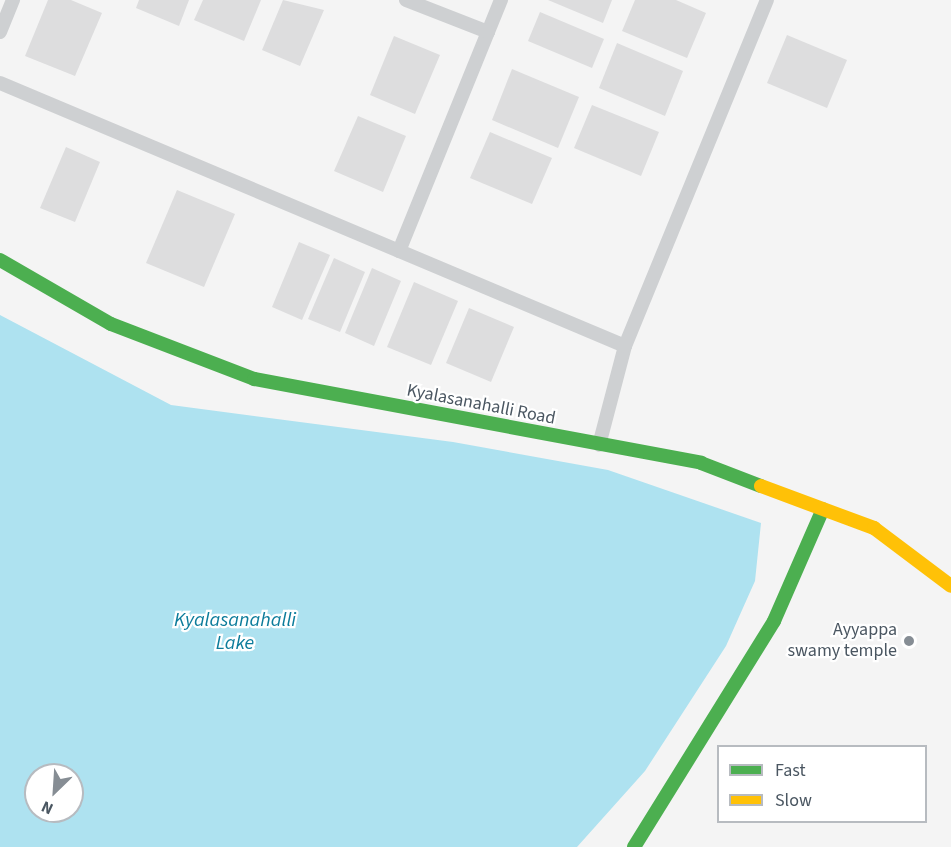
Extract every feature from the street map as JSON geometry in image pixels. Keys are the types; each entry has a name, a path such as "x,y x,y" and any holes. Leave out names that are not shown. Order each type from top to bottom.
{"street":[{"name":"Kyalasanahalli Road","path":"0,260 111,324 254,379 598,447 701,463 874,528 951,586"},
{"path":"634,847 774,621 824,509"}],"lane":[{"path":"0,32 13,0"},
{"path":"406,0 488,32"},
{"path":"399,251 501,0"},
{"path":"598,447 625,346 767,0"},
{"path":"0,83 625,346"}],"water":[{"name":"Kyalasanahalli Lake","path":"0,315 171,405 453,442 608,470 761,523 755,581 726,646 645,771 577,847 0,847"}],"building":[{"path":"48,0 71,0 102,13 75,76 25,56"},
{"path":"139,0 189,0 179,26 136,8"},
{"path":"203,0 261,0 244,41 194,20"},
{"path":"283,0 324,10 300,66 262,50"},
{"path":"548,0 612,0 603,23"},
{"path":"635,0 676,0 706,13 687,58 622,31"},
{"path":"540,12 604,39 592,68 528,41"},
{"path":"787,35 847,60 827,108 767,83"},
{"path":"394,36 440,55 415,114 370,95"},
{"path":"617,43 683,71 665,116 599,88"},
{"path":"512,69 579,97 558,148 492,120"},
{"path":"592,105 659,132 641,176 574,148"},
{"path":"358,116 406,136 383,192 334,171"},
{"path":"490,132 552,158 532,204 470,178"},
{"path":"66,147 100,162 75,222 40,208"},
{"path":"177,190 235,214 204,287 146,263"},
{"path":"299,242 330,255 302,320 272,307"},
{"path":"334,258 365,272 340,332 308,319"},
{"path":"372,268 401,281 374,346 345,333"},
{"path":"414,282 458,301 431,365 387,347"},
{"path":"469,308 514,327 491,382 446,363"}],"traffic: fast":[{"path":"0,260 111,324 254,379 701,463 761,486"},
{"path":"634,847 774,621 823,509"}],"traffic: slow":[{"path":"761,486 874,528 951,586"}],"place":[{"name":"Ayyappa swamy temple","path":"909,641"}]}
